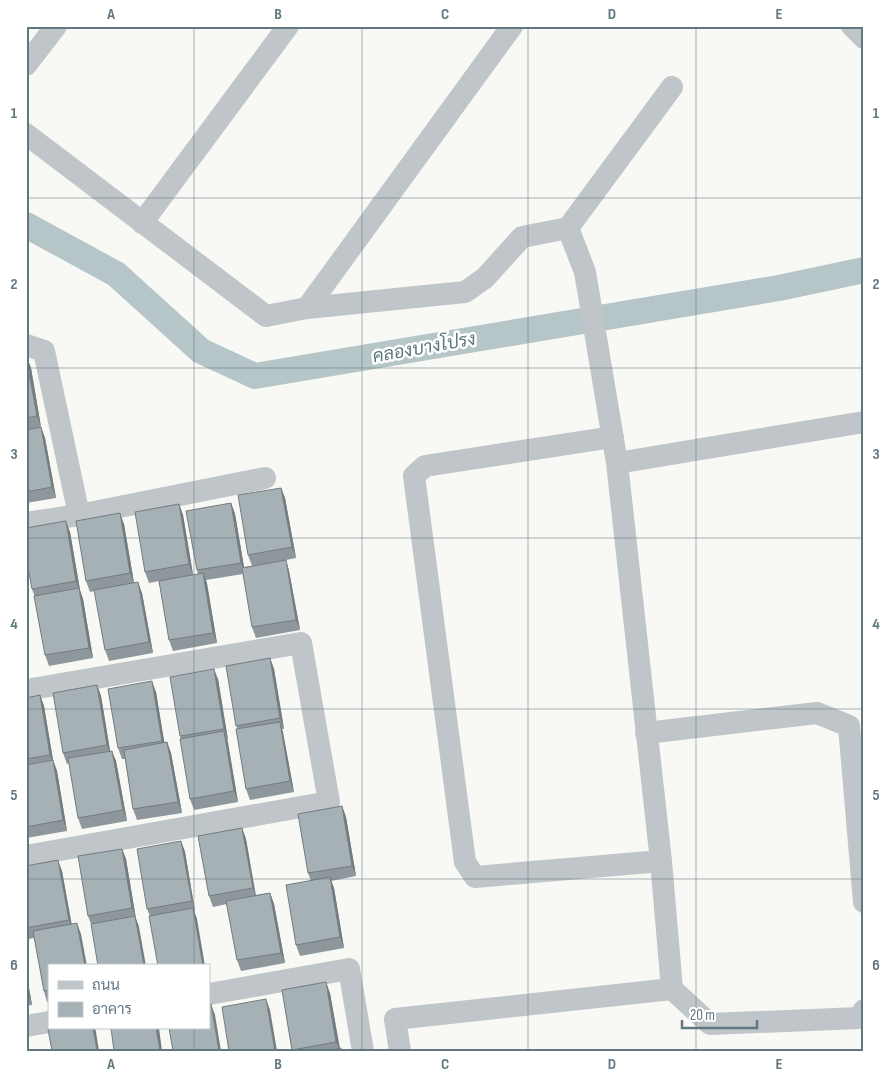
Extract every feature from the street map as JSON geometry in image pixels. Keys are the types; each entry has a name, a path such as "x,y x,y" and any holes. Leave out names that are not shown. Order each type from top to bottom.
{"street":[{"path":"26,66 56,26"},
{"path":"142,223 288,26"},
{"path":"307,308 512,26"},
{"path":"852,26 864,38"},
{"path":"26,134 266,316 307,308 465,292 485,278 522,237 568,228 672,87"},
{"path":"568,228 585,272 617,463 672,989 710,1024 859,1018 864,1010"},
{"path":"26,345 44,351 79,515"},
{"path":"617,463 864,422"},
{"path":"613,437 425,466 414,476 464,862 475,877 660,861"},
{"path":"26,523 79,515 264,478"},
{"path":"26,690 301,643 329,802 26,856"},
{"path":"646,733 817,713 850,726 864,902"},
{"path":"210,994 349,969 363,1051"},
{"path":"400,1051 395,1019 672,989"},
{"path":"26,1026 48,1022"}],"building":[{"path":"26,357 37,416 26,418"},
{"path":"41,427 52,487 26,492 26,430"},
{"path":"281,488 292,547 248,555 238,495"},
{"path":"231,503 241,563 197,570 186,511"},
{"path":"179,504 189,564 145,572 135,512"},
{"path":"120,513 130,573 86,581 76,521"},
{"path":"66,521 76,581 32,589 26,556 26,528"},
{"path":"286,560 296,620 252,627 242,568"},
{"path":"203,573 213,633 169,640 159,581"},
{"path":"138,582 149,642 105,650 94,590"},
{"path":"79,588 89,648 45,655 34,596"},
{"path":"270,658 280,718 236,726 226,666"},
{"path":"214,669 224,729 180,736 170,677"},
{"path":"152,681 162,741 118,748 108,689"},
{"path":"97,685 107,745 63,753 53,693"},
{"path":"40,695 50,755 26,759 26,698"},
{"path":"280,722 290,781 246,789 236,729"},
{"path":"224,731 234,791 190,799 180,739"},
{"path":"167,742 178,802 133,809 124,750"},
{"path":"112,751 123,810 78,818 68,758"},
{"path":"53,760 63,820 26,827 26,765"},
{"path":"342,806 352,866 308,873 298,814"},
{"path":"242,828 253,888 209,896 198,836"},
{"path":"181,841 192,901 147,909 137,849"},
{"path":"122,849 132,908 88,916 78,856"},
{"path":"58,860 69,920 26,928 26,866"},
{"path":"330,877 340,937 296,945 286,885"},
{"path":"270,893 281,953 237,960 226,901"},
{"path":"193,908 203,964 158,964 149,916"},
{"path":"135,916 144,964 98,964 91,924"},
{"path":"77,923 85,964 48,964 48,990 44,991 33,931"},
{"path":"326,982 336,1042 292,1050 282,990"},
{"path":"266,999 275,1051 229,1051 222,1007"},
{"path":"211,1004 219,1051 173,1051 169,1030 210,1030"},
{"path":"48,1030 93,1030 97,1051 52,1051"},
{"path":"111,1030 156,1030 160,1051 114,1051"},
{"path":"27,1040 29,1051 26,1051"},
{"path":"341,1048 341,1051 325,1051"}],"waterway":[{"name":"คลองบางโปรง","path":"26,225 116,274 201,351 255,376 779,288 864,270"}]}
